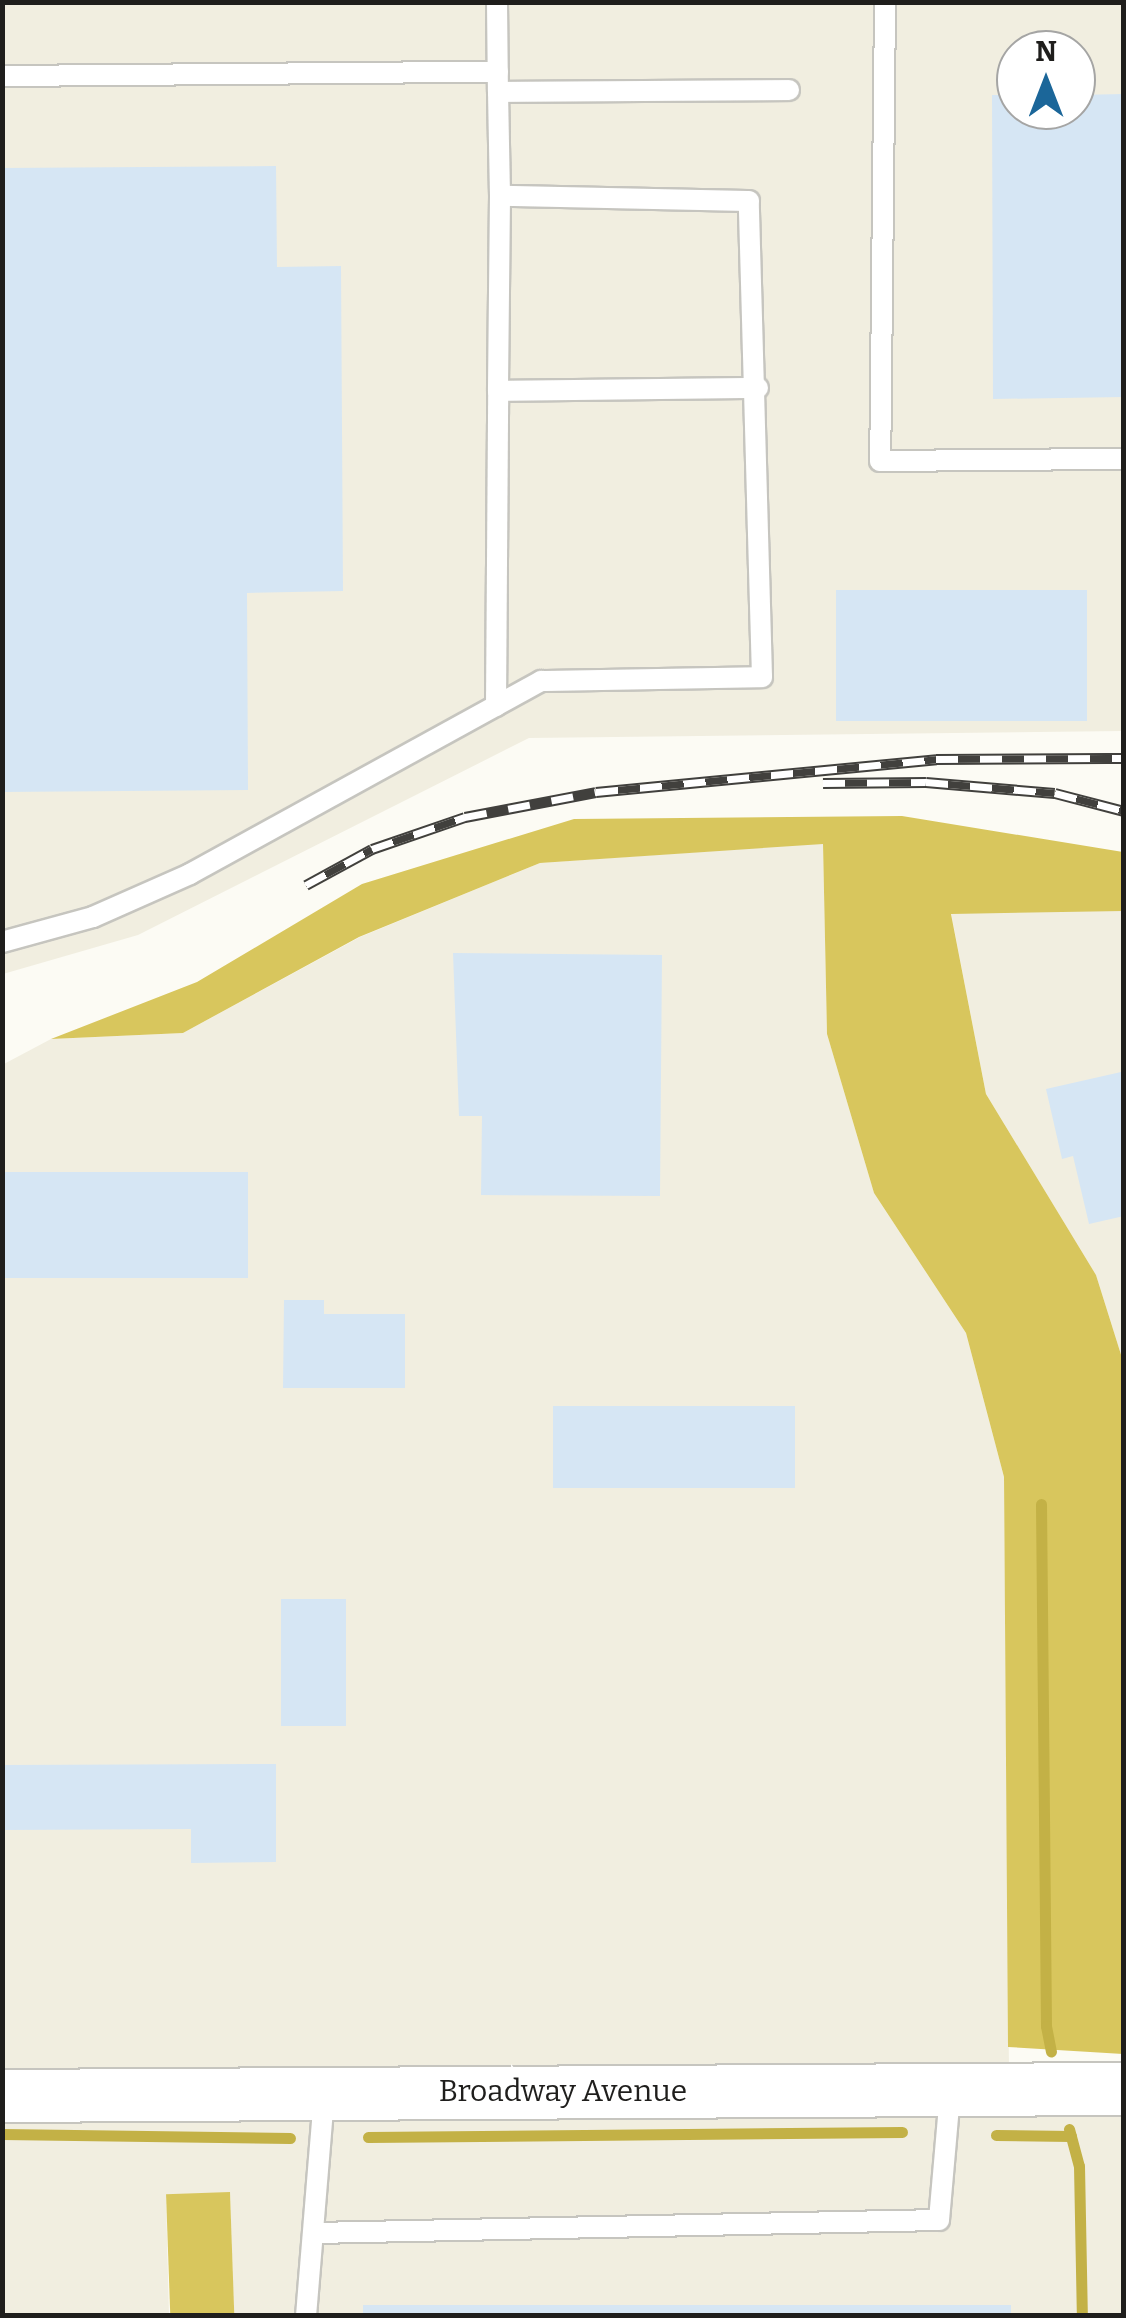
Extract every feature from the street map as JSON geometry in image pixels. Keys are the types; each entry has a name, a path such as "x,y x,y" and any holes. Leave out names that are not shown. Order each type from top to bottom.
{"street":[{"name":"Broadway Avenue","path":"2,2096 1124,2089"}],"lane":[{"path":"496,706 500,196 497,2"},
{"path":"886,2 880,461 1124,459"},
{"path":"2,76 790,90"},
{"path":"2,942 93,917 190,874 541,681 762,676 758,388 749,201 500,196"},
{"path":"498,392 758,388"},
{"path":"314,2234 939,2220 950,2090"},
{"path":"306,2316 324,2092"}],"shaded area":[{"path":"2,3 1123,3 1123,731 529,738 138,935 3,974"},
{"path":"902,816 1123,852 1123,911 951,914 986,1094 1096,1275 1123,1361 1123,2054 1008,2047 1004,1477 966,1333 874,1193 827,1034 823,844 540,863 359,937 183,1033 51,1039 197,982 362,884 574,819"},
{"path":"823,843 827,1034 874,1193 966,1333 1004,1477 1009,2071 3,2078 2,1065 51,1039 183,1033 360,937 540,863"},
{"path":"1114,908 1123,911 1123,1361 1096,1275 986,1094 951,913"},
{"path":"1123,2109 1123,2315 234,2315 230,2193 166,2198 169,2315 3,2315 2,2113"},
{"path":"230,2192 234,2315 170,2316 166,2194"}],"building":[{"path":"1124,94 1124,397 993,399 992,95 996,95 996,130 1096,130 1096,95"},
{"path":"276,166 277,267 341,266 343,591 247,593 248,790 2,792 2,168"},
{"path":"836,590 1087,590 1087,721 836,721"},
{"path":"453,953 662,955 660,1196 481,1195 482,1116 459,1116"},
{"path":"1121,1072 1124,1216 1089,1224 1073,1156 1062,1159 1046,1089"},
{"path":"2,1172 248,1172 248,1278 2,1278"},
{"path":"284,1300 324,1300 324,1314 405,1314 405,1388 283,1388"},
{"path":"553,1406 795,1406 795,1488 553,1488"},
{"path":"281,1599 346,1599 346,1726 281,1726"},
{"path":"276,1764 276,1862 191,1863 191,1829 2,1830 2,1765"},
{"path":"363,2305 1011,2305 1011,2316 363,2316"}],"waterway":[{"path":"1041,1504 1046,2026 1051,2052"},
{"path":"1069,2129 1079,2166 1082,2316"},
{"path":"368,2137 902,2132"},
{"path":"2,2134 290,2138"},
{"path":"996,2135 1071,2136"}],"railway":[{"path":"306,885 372,849 465,817 596,792 936,759 1124,758"},
{"path":"823,783 926,782 1055,793 1124,811"}]}
